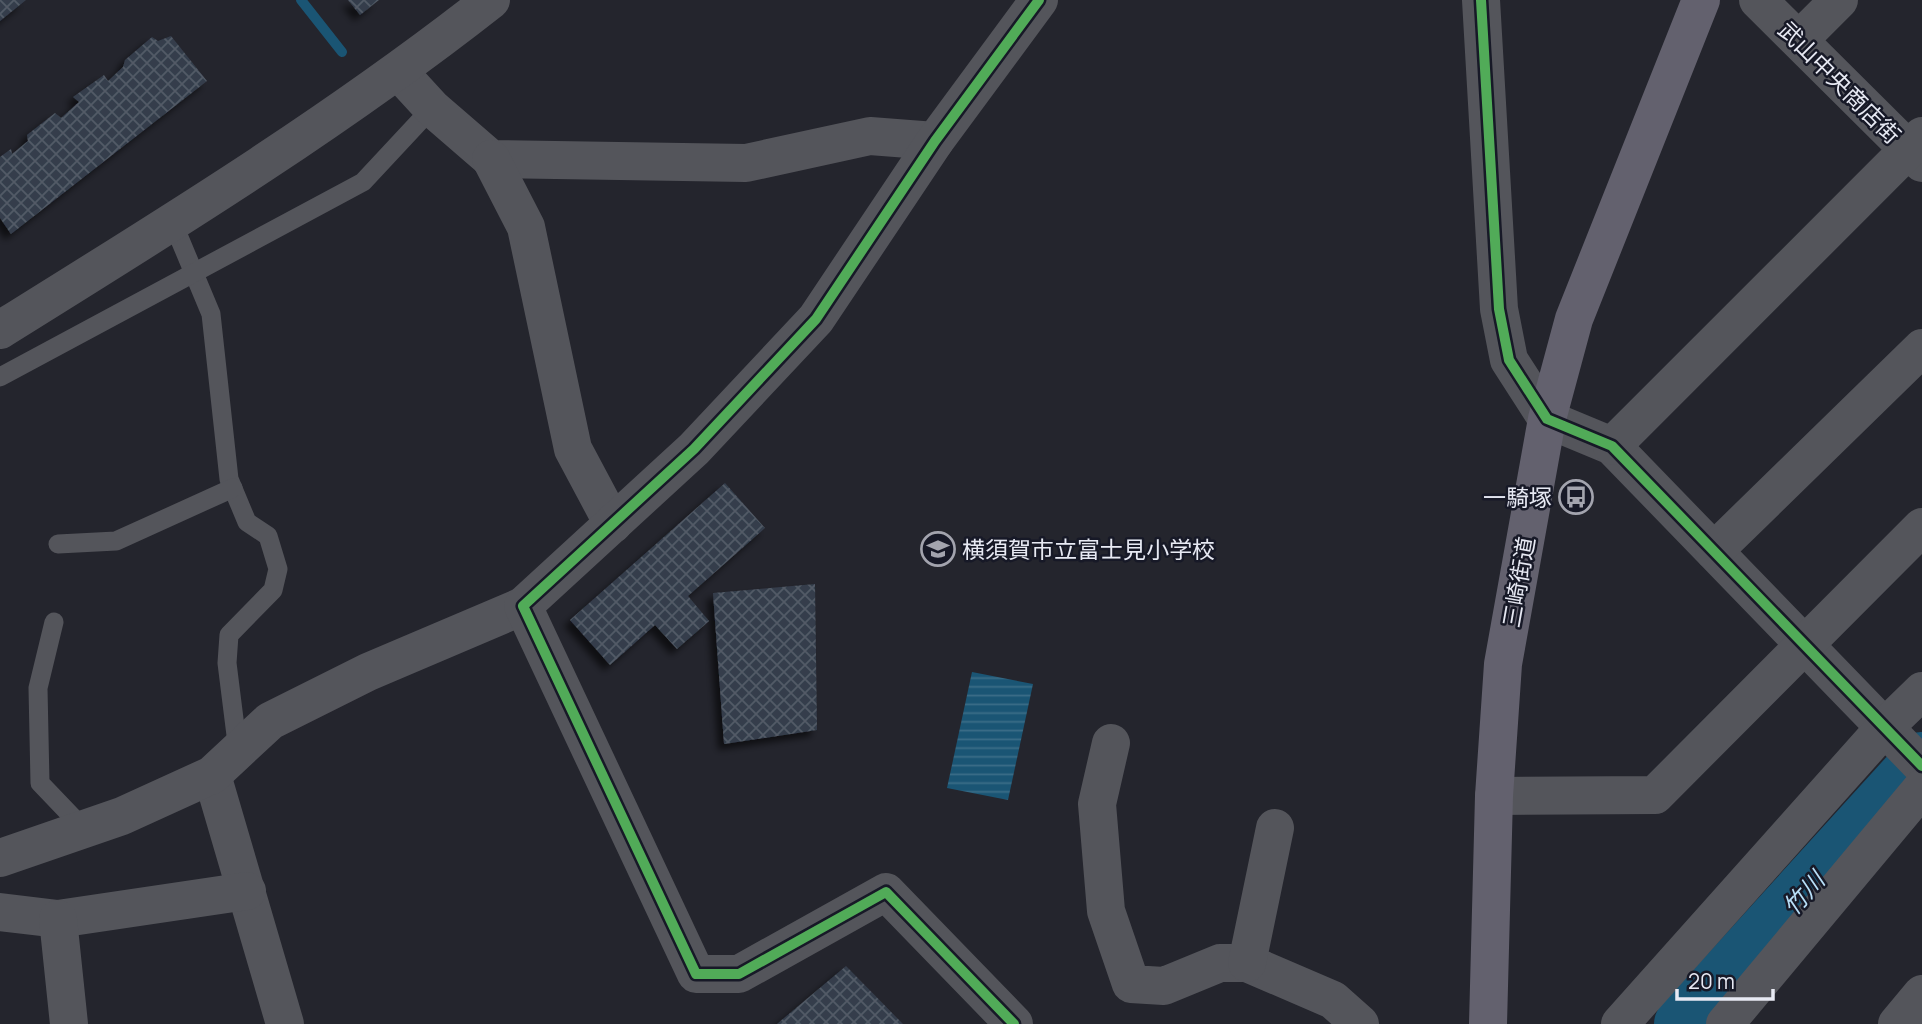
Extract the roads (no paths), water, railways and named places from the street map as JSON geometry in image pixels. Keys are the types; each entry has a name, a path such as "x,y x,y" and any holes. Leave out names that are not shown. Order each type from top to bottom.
{"main road":[{"name":"三崎街道","path":"1488,1024 1494,796 1503,664 1547,419 1574,319 1701,0"}],"street":[{"path":"0,330 173,223 399,72 491,0"},
{"path":"0,858 122,816 225,763 270,721 368,671 523,606 694,449 816,319 936,141 1040,0"},
{"path":"1481,0 1499,309 1509,360 1547,419 1612,446 1922,765"},
{"name":"武山中央商店街","path":"1758,0 1918,150"},
{"path":"1799,40 1839,0"},
{"path":"399,72 432,108 491,159 526,227 573,449 612,524"},
{"path":"491,159 746,163 870,136 936,141"},
{"path":"1612,446 1918,150"},
{"path":"1714,551 1922,348"},
{"path":"1494,796 1655,795 1922,527"},
{"path":"523,606 696,974 739,974 886,892 1014,1024"},
{"path":"1620,1024 1886,726 1922,691"},
{"path":"1111,743 1097,804 1106,911 1131,984 1164,986 1220,963 1247,963 1333,1000 1360,1024"},
{"path":"225,763 247,891 285,1024"},
{"path":"1725,1024 1922,788"},
{"path":"1247,963 1275,828"},
{"path":"0,912 58,919 247,891"},
{"path":"58,919 69,1024"},
{"path":"1898,1024 1922,994"}],"lane":[{"path":"0,377 363,183 432,108"},
{"path":"173,223 211,314 229,479 247,522 268,536 278,569 273,590 229,635 225,763"},
{"path":"58,544 116,541 233,488"},
{"path":"54,622 38,688 40,782 84,829"}],"water":[{"path":"972,672 1033,684 1008,800 947,788"}],"waterway":[{"path":"301,0 342,52"},
{"name":"竹川","path":"1683,1024 1922,761"}],"place":[{"name":"一騎塚","path":"1576,497"},
{"name":"横須賀市立富士見小学校","path":"938,549"}]}
